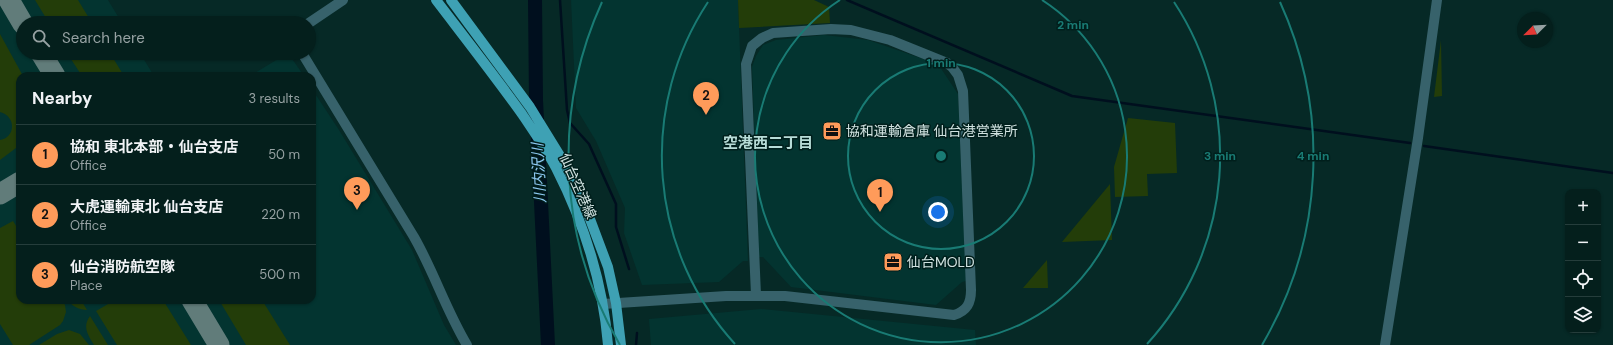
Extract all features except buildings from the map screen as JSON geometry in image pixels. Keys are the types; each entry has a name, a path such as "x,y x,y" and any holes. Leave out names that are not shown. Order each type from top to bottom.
{"main road":[{"name":"仙台空港線","path":"436,0 508,94 543,146 566,190 579,219 592,259 603,304 608,345"},
{"name":"仙台空港線","path":"451,0 509,77 567,167 584,203 608,268 616,303 621,345"}],"street":[{"path":"316,18 343,0"},
{"path":"1385,345 1416,152 1437,0"},
{"path":"603,304 726,296 756,296 785,296 954,315 965,310 970,303 971,290 963,91 958,75 952,67 938,59 890,40 851,30 773,33 762,38 752,46 746,64 756,296"},
{"path":"306,60 314,72"},
{"path":"316,76 424,254 450,314 467,345"}],"shaded area":[{"path":"0,0 108,0 118,16 16,16 16,60 144,60 152,72 16,72 16,304 316,304 316,95 412,250 444,325 456,345 0,345"},
{"path":"571,0 738,0 748,261 743,261 719,282 642,285 624,233 625,208 596,141 576,108"},
{"path":"824,35 868,40 938,64 958,94 966,281 962,282 936,305 791,287 763,257 759,257 752,67 756,56 763,45 776,40"},
{"path":"276,60 293,60 301,72 257,72"},
{"path":"761,309 975,330 976,345 651,345 649,319"}],"green space":[{"path":"35,0 78,0 88,16 45,16"},
{"path":"738,0 814,0 829,7 830,23 739,28"},
{"path":"0,34 21,72 16,72 16,148 0,160 0,140 9,135 12,126 9,118 0,112"},
{"path":"1441,40 1442,96 1434,97"},
{"path":"72,60 114,60 122,72 79,72"},
{"path":"1128,118 1175,123 1177,173 1147,174 1148,196 1115,197 1114,167"},
{"path":"1110,184 1112,240 1062,242"},
{"path":"13,221 16,226 16,304 65,305 66,312 60,325 29,345 13,345 0,324 0,228"},
{"path":"1047,260 1048,288 1023,288"},
{"path":"71,304 83,304 87,310 82,309"},
{"path":"108,304 165,304 191,345 117,345 96,311"},
{"path":"221,304 264,304 290,345 246,345"},
{"path":"90,316 108,345 94,345 86,327"},
{"path":"69,330 80,334 89,345 39,345 57,334"}],"waterway":[{"name":"川内沢川","path":"535,0 536,100 548,345"},
{"path":"560,0 567,110 570,123 589,144 616,204 616,227 629,269"},
{"path":"847,0 1072,96 1410,143"},
{"path":"1424,146 1613,173"},
{"path":"636,345 637,333"}],"taxiway":[{"path":"9,0 18,16"},
{"path":"45,60 53,72"},
{"path":"0,194 16,184"},
{"path":"194,304 219,345"}],"place":[{"name":"大虎運輸東北 仙台支店","path":"706,115"},
{"name":"協和運輸倉庫 仙台港営業所","path":"832,131"},
{"name":"仙台消防航空隊","path":"357,210"},
{"name":"協和 東北本部・仙台支店","path":"880,212"},
{"name":"仙台MOLD","path":"893,262"}],"district":[{"name":"空港西二丁目","path":"768,143"}]}
